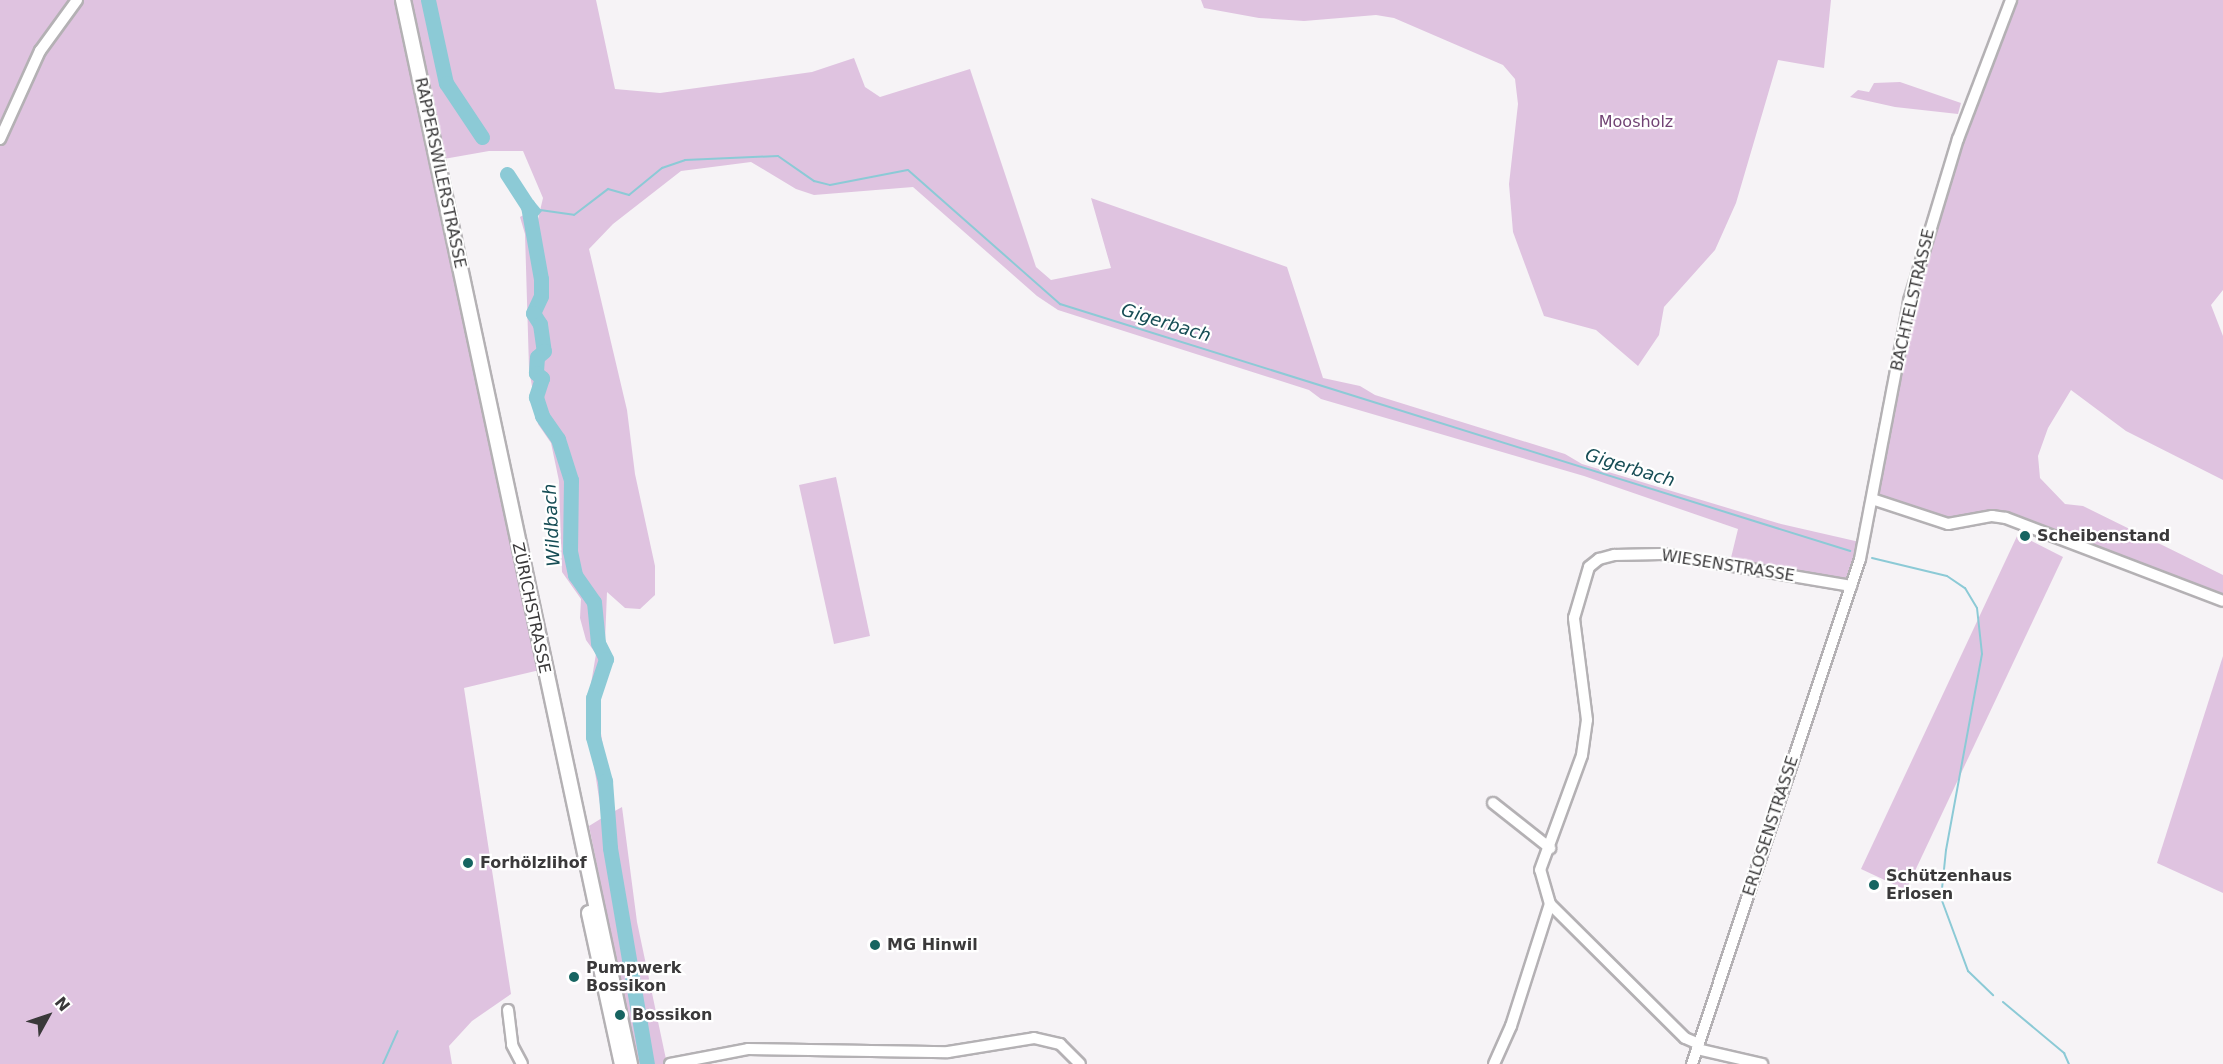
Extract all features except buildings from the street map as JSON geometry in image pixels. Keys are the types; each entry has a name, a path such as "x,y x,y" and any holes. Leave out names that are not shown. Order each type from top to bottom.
{"main road":[{"name":"RAPPERSWILERSTRASSE","path":"403,0 476,346"},
{"name":"ZÜRICHSTRASSE","path":"476,346 586,870 594,888 630,1064"},
{"name":"ZÜRICHSTRASSE","path":"586,870 585,890 622,1064"}],"street":[{"path":"0,139 40,51 77,0"},
{"name":"BACHTELSTRASSE","path":"1844,608 1872,499 1909,301 1929,227 2011,0"},
{"path":"1872,499 1948,524 1992,516 2006,518 2223,601"},
{"name":"WIESENSTRASSE","path":"1550,904 1540,870 1550,848 1587,731 1574,618 1589,567 1599,559 1614,555 1662,554 1851,586"},
{"name":"ERLOSENSTRASSE","path":"1692,1064 1844,608"},
{"path":"1493,803 1550,848"},
{"path":"1494,1064 1511,1026 1550,904 1685,1038 1698,1047 1762,1064"},
{"path":"508,1010 512,1045 522,1064"},
{"path":"670,1064 748,1049 948,1052 1034,1038 1059,1044 1080,1064"}],"green space":[{"path":"0,0 596,0 615,89 660,93 812,72 854,58 865,87 880,97 970,69 1036,267 1051,280 1111,268 1091,198 1287,267 1323,378 1360,386 1375,395 1565,454 1582,464 1781,524 1864,543 1851,586 1729,566 1738,529 1584,476 1321,399 1309,390 1058,310 1037,296 913,187 814,195 796,189 751,162 681,171 613,224 589,249 627,410 635,474 655,566 655,595 640,609 625,608 607,592 605,642 610,653 597,707 613,812 622,807 637,922 667,1064 637,1064 589,826 602,818 586,713 596,654 586,640 580,618 581,599 562,572 559,481 551,443 538,424 529,368 525,234 520,217 527,213 531,223 538,219 543,198 523,151 489,151 438,160 544,669 464,688 511,994 472,1021 449,1046 452,1064 0,1064"},
{"name":"Moosholz","path":"1201,0 1831,0 1824,68 1778,60 1736,203 1715,250 1664,307 1659,335 1638,366 1596,330 1544,316 1513,232 1509,184 1518,104 1515,79 1503,65 1394,18 1376,15 1304,21 1259,18 1204,8"},
{"path":"2011,0 2223,0 2223,290 2211,305 2223,336 2223,480 2126,431 2071,390 2048,428 2038,456 2040,478 2065,504 2083,506 2223,575 2223,601 2006,518 1948,524 1872,499 1929,227"},
{"path":"1900,82 1961,103 1958,114 1895,107 1850,97 1858,90 1869,92 1874,83"},
{"path":"836,477 870,636 834,644 799,485"},
{"path":"2018,534 2063,557 1906,890 1861,869"},
{"path":"2223,656 2223,893 2157,863"}],"water":[{"path":"533,200 542,211 532,223 524,207"}],"waterway":[{"name":"Wildbach","path":"428,0 446,83 482,137"},
{"name":"Gigerbach","path":"540,210 574,215 608,189 629,195 662,168 685,160 778,156 814,181 830,185 908,170 1060,304 1850,551"},
{"name":"Wildbach","path":"507,174 528,206 541,279 541,296 533,313 540,324 544,351 537,357 536,373 542,378 536,397 542,416 558,439 571,480 570,551 575,575 594,602 598,643 606,659 593,698 593,737 605,781 610,848 647,1064"},
{"name":"Gigerbach","path":"1872,558 1947,576 1965,588 1977,608 1982,654 1946,850 1941,898 1968,971 1993,995"},
{"name":"Gigerbach","path":"2003,1002 2064,1053 2069,1064"},
{"path":"383,1064 398,1031"}],"place":[{"name":"Scheibenstand","path":"2025,536"},
{"name":"Forhölzlihof","path":"468,863"},
{"name":"Schützenhaus Erlosen","path":"1874,885"},
{"name":"MG Hinwil","path":"875,945"},
{"name":"Pumpwerk Bossikon","path":"574,977"},
{"name":"Bossikon","path":"620,1015"}]}
